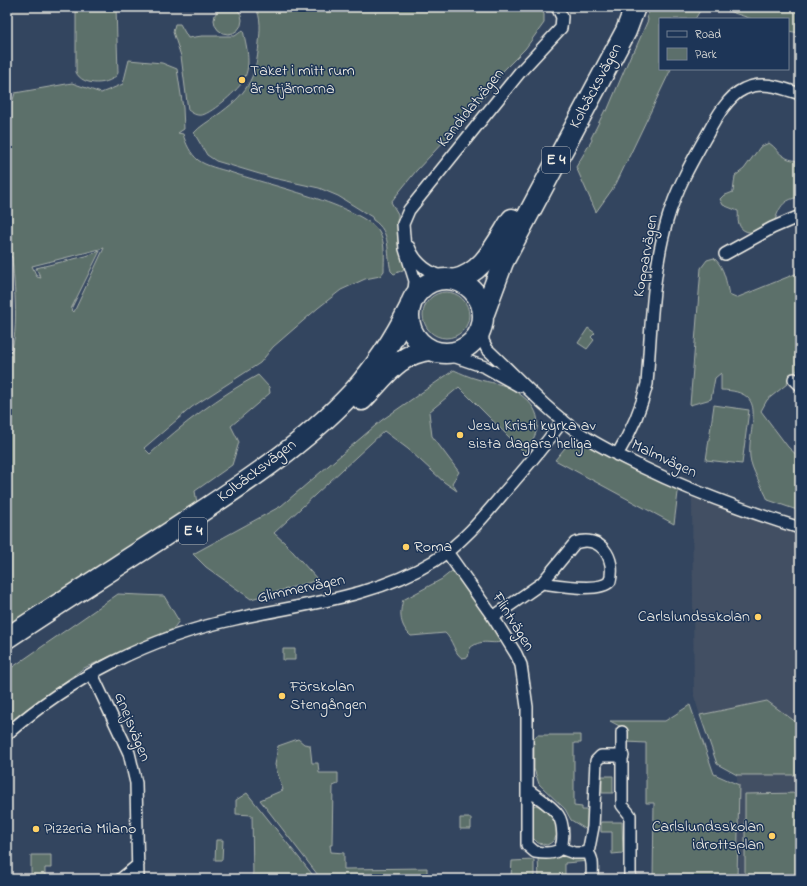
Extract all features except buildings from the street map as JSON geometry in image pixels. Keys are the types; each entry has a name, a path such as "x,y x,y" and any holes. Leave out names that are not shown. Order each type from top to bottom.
{"highway":[{"name":"Kolbäcksvägen","path":"450,280 472,274 481,266 534,186 617,29 625,7"},
{"name":"Kolbäcksvägen","path":"483,319 503,262 626,31 635,7"},
{"name":"E 4","path":"411,303 419,291 427,284 437,280 450,280"},
{"path":"450,280 465,284 474,293 482,308 483,319"},
{"name":"Kolbäcksvägen","path":"7,638 223,497 306,435 353,392 373,368 395,336 411,303"},
{"path":"411,303 409,321 414,335 419,341 438,351"},
{"name":"E 4","path":"438,351 459,350 472,342 480,329 483,319"},
{"name":"Kolbäcksvägen","path":"7,652 260,485 319,439 403,359 418,351 438,351"}],"street":[{"name":"Kandidatvägen","path":"411,303 415,281 405,249 403,224 409,210 520,72 561,28 562,17 557,7"},
{"name":"Kopparvägen","path":"617,455 630,432 643,399 646,384 660,247 671,208 690,165 719,115 736,93 744,88 762,84 800,94"},
{"path":"724,254 772,228 800,216"},
{"path":"404,231 412,253 419,263 434,275 450,280"},
{"name":"Malmvägen","path":"483,319 483,341 486,349 529,391 563,420 592,441 617,455 679,485 727,504 800,528"},
{"name":"Malmvägen","path":"438,351 485,367 529,391"},
{"name":"Glimmervägen","path":"7,734 37,710 92,674 144,647 195,629 366,591 414,572 447,552 479,522 520,475 563,420"},
{"path":"493,617 542,583 570,547 581,541 592,542 602,548 606,551 612,562 610,581 603,586 594,587 542,583"},
{"name":"Flintvägen","path":"447,552 493,617 521,664 527,707 527,845 530,850 541,852 556,851 560,848 574,853 588,853"},
{"name":"Gnejsvägen","path":"92,674 128,753 134,774 137,806 138,879"},
{"path":"622,732 622,805 630,815 630,879"},
{"path":"592,879 592,861 591,856 588,853 592,839 594,820 596,760 601,756 623,756"},
{"path":"527,789 558,814 561,821 560,848"},
{"path":"121,879 138,865"}],"shaded area":[{"path":"692,497 735,513 800,533 800,725 767,702 700,715 694,696"},
{"name":"Carlslundsskolan idrottsplan","path":"737,775 800,775 800,879 739,879"}],"green space":[{"path":"228,6 238,10 242,20 238,30 228,34 218,30 214,20 218,10"},
{"path":"76,7 116,7 118,73 109,80 97,83 90,82 79,77 76,72"},
{"path":"255,7 538,7 544,14 544,23 525,49 503,71 478,105 416,171 391,202 398,214 398,244 404,267 403,270 394,274 391,271 386,236 372,217 338,196 319,188 273,178 216,161 207,155 194,133 201,126 235,101 248,86 258,56 260,20"},
{"path":"651,7 706,7 701,9 696,18 659,18 659,70 671,70 616,184 596,212 576,167 592,140 591,138 605,110 607,111 632,52 634,52 648,20 647,16"},
{"path":"716,7 800,7 800,33 789,31 789,18 749,18"},
{"path":"175,24 180,24 188,38 202,36 235,36 243,30 248,61 248,67 244,79 237,89 225,100 212,110 202,115 196,115 188,110 181,56 173,32"},
{"path":"129,60 162,63 177,69 183,108 184,129 178,133 183,134 189,148 198,160 213,167 333,204 369,222 379,232 383,241 384,271 380,276 365,279 341,290 273,347 260,363 192,407 144,448 150,454 202,411 258,375 269,387 270,393 231,426 239,442 232,465 195,491 197,503 7,629 7,361 14,339 16,310 12,257 7,255 7,106 12,103 15,93 72,83 101,93 123,84","holes":["104,248 74,312 71,309 100,251 86,256 36,268 41,278 37,277 32,266"]},
{"path":"769,143 783,156 797,161 800,164 800,197 793,198 781,207 772,228 749,232 741,228 738,221 738,211 723,205 720,199 723,196 733,192 735,176 744,169 760,147"},
{"path":"714,258 721,266 729,295 736,298 800,272 800,366 787,384 767,400 761,411 788,447 800,458 800,511 768,500 751,462 750,445 753,412 751,403 746,396 736,392 721,390 721,373 715,378 711,399 690,405 701,268 707,260"},
{"path":"446,292 459,296 465,302 469,315 465,328 459,334 446,338 433,334 427,328 423,315 427,302 433,296"},
{"path":"588,328 595,333 591,337 594,340 587,349 578,343"},
{"path":"454,370 474,378 511,388 531,404 538,419 537,427 531,443 524,452 459,387 429,412 432,436 459,472 452,483 457,491 444,482 408,449 384,431 274,533 318,580 251,599 206,567 193,554 281,506 382,420"},
{"path":"714,405 749,410 742,464 706,460"},
{"path":"578,432 679,485 674,524 555,460"},
{"path":"457,567 507,639 498,643 484,642 475,645 470,648 468,657 462,658 459,656 445,633 411,636 407,632 401,620 403,600 442,579"},
{"path":"118,594 164,596 179,621 173,629 84,668 20,714 7,726 7,671"},
{"path":"283,649 295,649 295,660 283,660"},
{"path":"767,701 800,725 800,775 737,775 717,764 700,715"},
{"path":"690,705 714,774 739,785 737,879 653,879 654,803 646,803 646,743 626,742 625,729 610,721 665,721"},
{"path":"537,735 581,735 581,743 574,743 574,806 582,807 582,810 590,810 587,830 571,820 565,809 539,784 534,769 534,739"},
{"path":"298,739 304,744 310,745 312,763 318,763 319,773 338,773 338,784 333,786 332,845 330,845 331,852 344,853 344,869 427,868 427,879 321,879 260,800 283,790 275,765 278,746"},
{"path":"602,776 613,776 613,793 602,793"},
{"path":"247,793 316,879 253,879 252,815 236,814 236,800"},
{"name":"Carlslundsskolan idrottsplan","path":"800,793 800,879 745,879 745,794"},
{"path":"536,805 547,812 557,830 557,835 553,841 547,845 538,843 531,836 532,806"},
{"path":"460,818 471,818 471,829 460,829"},
{"path":"601,822 622,822 623,853 612,854 612,832 601,832"},
{"path":"216,840 223,840 222,860 215,860"},
{"path":"569,854 580,854 589,861 565,863 565,879 539,879 538,858 555,858"},
{"path":"31,855 51,855 51,868 45,868 45,879 31,879"},
{"path":"534,860 534,879 511,877 512,861"}],"place":[{"name":"Taket i mitt rum är stjärnorna","path":"242,80"},
{"name":"Jesu Kristi kyrka av sista dagars heliga","path":"460,435"},
{"name":"Roma","path":"406,547"},
{"name":"Carlslundsskolan","path":"758,617"},
{"name":"Förskolan Stengången","path":"282,696"},
{"name":"Pizzeria Milano","path":"36,829"},
{"name":"Carlslundsskolan idrottsplan","path":"772,836"}]}
